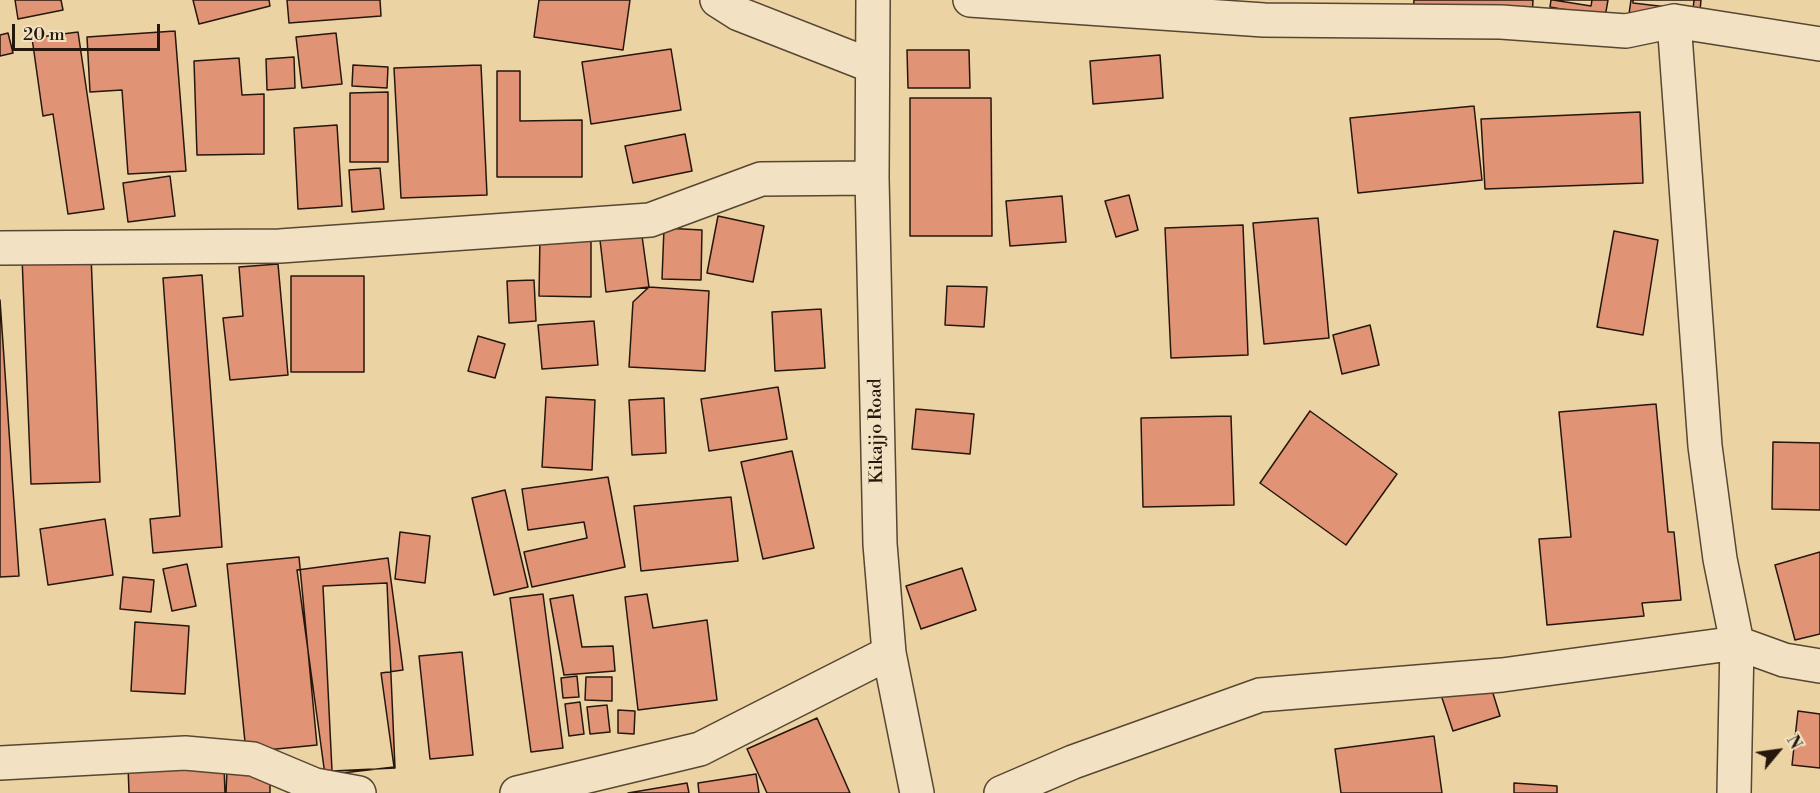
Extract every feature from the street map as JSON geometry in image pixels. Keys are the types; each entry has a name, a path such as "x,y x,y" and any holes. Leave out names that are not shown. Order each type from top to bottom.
{"street":[{"path":"717,0 739,14 872,66"},
{"name":"Kikajjo Road","path":"873,0 872,178 880,544 889,653 917,793"},
{"path":"970,0 1264,20 1501,22 1626,31 1674,21 1820,44"},
{"path":"1674,21 1706,446 1720,559 1737,643 1734,793"},
{"path":"0,248 279,246 650,220 761,179 872,178"},
{"path":"1001,793 1073,762 1260,695 1502,675 1737,643 1784,660 1820,666"},
{"path":"517,793 700,749 889,653"},
{"path":"0,763 196,754 253,759 315,785 359,793"}],"building":[{"path":"15,0 61,0 63,10 18,19"},
{"path":"193,0 269,0 270,6 199,24"},
{"path":"287,0 380,0 381,16 289,23"},
{"path":"539,0 630,0 623,50 534,37"},
{"path":"1414,0 1533,0 1531,38 1412,30"},
{"path":"1551,0 1608,0 1605,17 1550,7"},
{"path":"1553,0 1592,0 1591,6"},
{"path":"1631,0 1701,0 1699,21 1629,14"},
{"path":"1633,0 1694,0 1693,10 1633,3"},
{"path":"175,31 186,171 128,174 122,90 90,92 87,37"},
{"path":"78,32 104,209 68,214 53,114 43,116 32,38"},
{"path":"8,33 13,53 0,56 0,35"},
{"path":"336,33 342,84 302,88 296,37"},
{"path":"671,49 681,110 591,124 582,62"},
{"path":"907,50 969,50 970,88 908,88"},
{"path":"1160,55 1163,98 1093,104 1090,61"},
{"path":"294,57 295,88 267,90 266,59"},
{"path":"239,58 242,95 264,94 264,154 197,155 194,61"},
{"path":"353,65 388,67 387,88 352,86"},
{"path":"481,65 487,195 401,198 394,68"},
{"path":"497,71 520,71 520,121 582,120 582,177 497,177"},
{"path":"388,92 388,162 350,162 350,93"},
{"path":"910,98 991,98 992,236 910,236"},
{"path":"1474,106 1482,180 1358,193 1350,118"},
{"path":"1640,112 1643,183 1485,189 1481,119"},
{"path":"337,125 342,206 298,209 294,128"},
{"path":"685,134 692,171 633,183 625,146"},
{"path":"380,168 384,209 352,212 349,170"},
{"path":"170,176 175,216 128,222 123,183"},
{"path":"1129,195 1138,230 1116,237 1105,201"},
{"path":"1062,196 1066,242 1010,246 1006,201"},
{"path":"718,216 764,226 753,282 707,273"},
{"path":"1318,218 1329,338 1264,344 1253,223"},
{"path":"1243,225 1248,355 1171,358 1165,228"},
{"path":"664,228 702,230 701,280 662,279"},
{"path":"1614,231 1658,240 1643,335 1597,327"},
{"path":"540,236 591,236 591,297 539,296"},
{"path":"642,236 649,287 606,292 600,240"},
{"path":"91,255 100,482 31,484 22,257"},
{"path":"278,264 288,375 230,380 223,318 243,316 239,267"},
{"path":"202,275 222,547 153,553 150,519 180,516 163,278"},
{"path":"291,276 364,276 364,372 291,372"},
{"path":"534,280 536,321 509,323 507,281"},
{"path":"947,286 987,287 984,327 945,325"},
{"path":"649,287 709,291 705,371 629,367 633,302"},
{"path":"0,300 19,576 0,577"},
{"path":"821,309 825,368 775,371 772,312"},
{"path":"594,321 598,365 542,369 538,325"},
{"path":"1370,325 1379,365 1342,374 1333,335"},
{"path":"478,336 505,344 495,378 468,371"},
{"path":"778,387 787,439 709,451 701,399"},
{"path":"546,397 595,400 592,470 542,467"},
{"path":"664,398 666,453 632,455 629,400"},
{"path":"1656,404 1668,532 1674,532 1681,600 1642,603 1644,616 1547,625 1539,539 1571,537 1559,412"},
{"path":"916,409 974,414 970,454 912,449"},
{"path":"1310,411 1397,474 1346,545 1260,483"},
{"path":"1231,416 1234,505 1143,507 1141,418"},
{"path":"1773,442 1820,443 1820,510 1772,509"},
{"path":"792,451 814,548 763,559 741,462"},
{"path":"608,477 625,567 532,587 524,552 587,538 584,522 528,530 522,489"},
{"path":"505,490 528,587 494,595 472,498"},
{"path":"731,497 738,561 641,571 634,506"},
{"path":"105,519 113,575 48,585 40,529"},
{"path":"400,532 430,536 425,583 395,579"},
{"path":"1820,552 1820,634 1795,640 1775,565"},
{"path":"299,557 317,745 246,752 227,564"},
{"path":"388,558 403,670 381,673 394,767 325,775 297,570"},
{"path":"187,564 196,606 172,611 163,569"},
{"path":"962,568 976,610 921,629 906,586"},
{"path":"123,577 154,580 151,612 120,609"},
{"path":"387,583 395,768 332,771 323,586"},
{"path":"543,594 563,748 531,752 510,598"},
{"path":"647,594 653,628 707,620 717,700 638,710 625,597"},
{"path":"573,595 582,647 613,646 615,671 564,675 550,599"},
{"path":"135,622 189,626 185,694 131,691"},
{"path":"462,652 473,755 430,759 419,656"},
{"path":"1487,674 1500,716 1453,731 1439,689"},
{"path":"577,676 579,697 563,698 561,678"},
{"path":"586,677 612,677 612,701 585,700"},
{"path":"580,702 584,734 569,736 565,704"},
{"path":"607,705 610,732 590,734 587,707"},
{"path":"618,710 635,711 634,734 618,733"},
{"path":"1798,711 1820,714 1820,768 1792,765"},
{"path":"817,718 850,793 767,793 747,749"},
{"path":"1434,736 1442,793 1341,793 1335,749"},
{"path":"128,765 224,766 225,793 129,793"},
{"path":"227,771 270,774 270,793 226,793"},
{"path":"756,774 759,793 699,793 698,783"},
{"path":"687,783 689,793 628,793"},
{"path":"1514,783 1557,786 1557,793 1514,793"}]}
